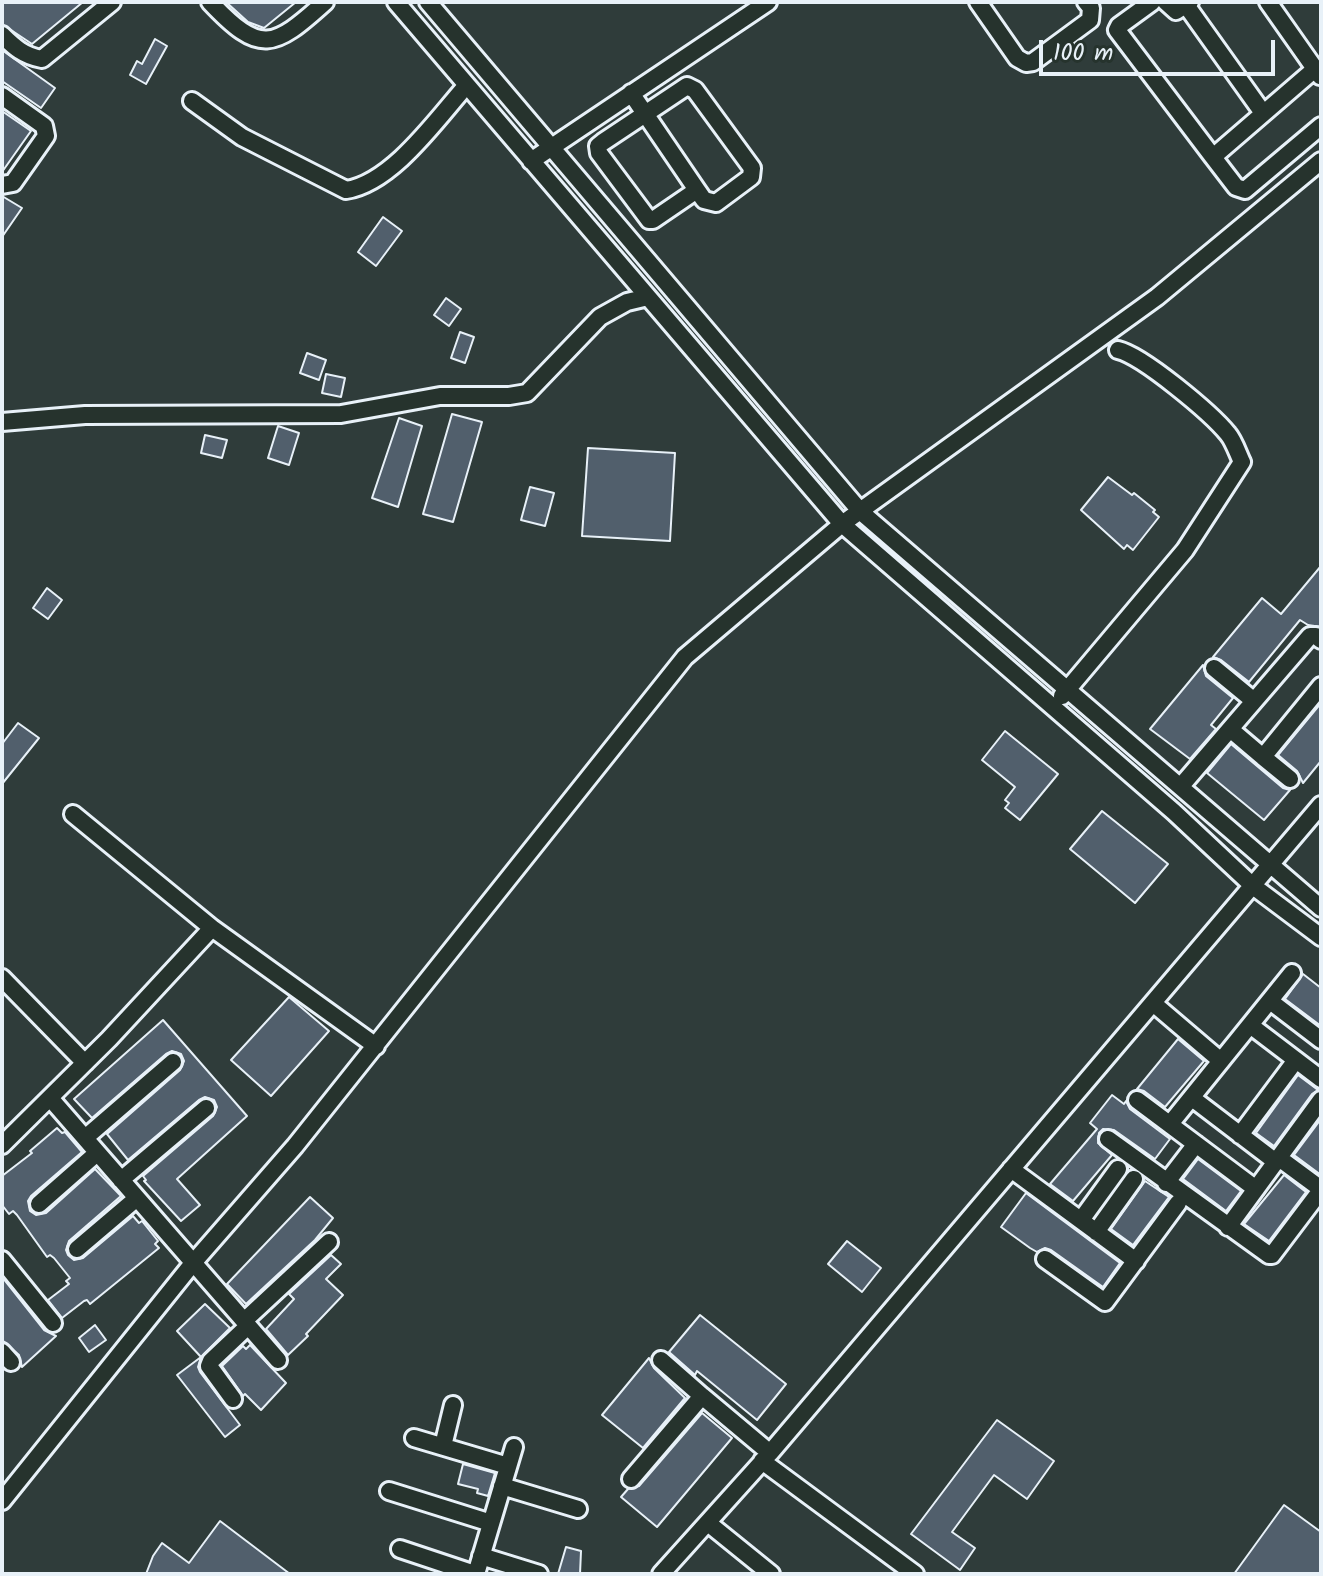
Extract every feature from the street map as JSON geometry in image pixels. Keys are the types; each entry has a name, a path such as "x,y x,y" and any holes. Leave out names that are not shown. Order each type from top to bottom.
{"street":[{"path":"2,35 18,50 42,59 112,2"},
{"path":"210,2 233,27 259,40 273,41 325,2"},
{"path":"396,2 842,524 1174,812 1253,886 1321,937"},
{"path":"428,2 861,512 1321,908"},
{"path":"531,161 768,2"},
{"path":"978,2 1017,58 1026,63 1033,62 1090,20 1091,8 1086,2"},
{"path":"1152,2 1117,30 1236,187 1245,190 1321,126"},
{"path":"1166,2 1176,11 1188,3 1263,113"},
{"path":"1213,157 1263,113 1318,73 1268,2"},
{"path":"192,101 242,137 346,190 362,188 400,160 466,86"},
{"path":"631,93 644,113 704,200 716,203 751,177 752,168 691,87 684,87 644,113 598,146 599,153 649,220 697,190"},
{"path":"2,96 44,126 46,131 46,136 13,183 2,185"},
{"path":"2,1501 193,1263 295,1146 376,1046 685,657 842,524 1157,297 1321,161"},
{"path":"2,422 85,415 341,414 440,396 527,393 600,317 627,302 648,297"},
{"path":"1054,707 1185,550 1242,462 1230,435 1161,374 1127,352 1118,350"},
{"path":"1181,786 1310,636 1321,640"},
{"path":"1214,668 1254,701"},
{"path":"1263,757 1321,686"},
{"path":"1230,729 1290,779"},
{"path":"661,1574 766,1457 1321,805"},
{"path":"73,814 212,928 376,1046"},
{"path":"2,1145 85,1063 212,928"},
{"path":"1170,1124 1292,973"},
{"path":"2,978 85,1063"},
{"path":"1270,1001 1321,1040"},
{"path":"1153,1003 1221,1061"},
{"path":"1250,1025 1321,1079"},
{"path":"1240,1135 1296,1060"},
{"path":"85,1138 173,1062"},
{"path":"50,1098 278,1360"},
{"path":"1108,1139 1264,1254 1272,1255 1321,1190 1192,1098"},
{"path":"1137,1100 1256,1189"},
{"path":"1228,1227 1321,1100"},
{"path":"121,1180 206,1108"},
{"path":"1166,1183 1196,1144"},
{"path":"39,1204 97,1153"},
{"path":"1011,1169 1136,1261"},
{"path":"1081,1220 1118,1169"},
{"path":"1096,1232 1134,1179"},
{"path":"77,1249 137,1198"},
{"path":"1045,1259 1105,1302 1178,1203"},
{"path":"233,1399 209,1366 211,1361 329,1242"},
{"path":"2,1260 53,1323"},
{"path":"661,1360 766,1457 914,1574"},
{"path":"631,1479 702,1396"},
{"path":"443,1446 453,1405"},
{"path":"414,1438 508,1466"},
{"path":"400,1549 475,1574 514,1447"},
{"path":"502,1486 578,1509"},
{"path":"389,1491 491,1523"},
{"path":"708,1523 771,1574"},
{"path":"481,1556 539,1574"}],"building":[{"path":"2,2 83,2 32,44 2,24"},
{"path":"226,2 296,2 264,28 248,22"},
{"path":"155,39 167,46 146,84 130,75 137,61 142,64"},
{"path":"2,50 55,88 41,108 2,81"},
{"path":"2,111 31,131 2,172"},
{"path":"2,196 22,208 2,237"},
{"path":"383,217 402,231 376,266 358,252"},
{"path":"446,298 461,309 449,326 434,315"},
{"path":"460,332 474,337 465,363 451,358"},
{"path":"307,353 326,360 319,380 300,373"},
{"path":"326,374 345,378 341,397 322,393"},
{"path":"452,414 482,422 453,522 423,514"},
{"path":"399,418 422,426 398,507 372,498"},
{"path":"278,426 299,433 289,465 268,458"},
{"path":"205,435 227,440 222,458 201,453"},
{"path":"588,448 675,453 670,541 582,536"},
{"path":"1108,477 1132,495 1134,493 1159,517 1133,550 1127,545 1124,549 1081,510"},
{"path":"530,487 554,493 545,526 521,520"},
{"path":"1321,566 1321,627 1300,620 1249,682 1213,657 1262,598 1281,614"},
{"path":"47,588 62,600 48,619 33,608"},
{"path":"1203,665 1206,676 1233,698 1211,725 1216,729 1190,759 1150,729"},
{"path":"1321,703 1321,761 1303,783 1297,771 1278,755"},
{"path":"18,723 39,738 2,784 2,744"},
{"path":"1005,731 1058,774 1020,820 1005,808 1009,803 1005,800 1015,787 982,760"},
{"path":"1231,744 1283,788 1290,790 1264,820 1207,773"},
{"path":"1102,811 1168,864 1135,903 1070,849"},
{"path":"1303,974 1321,988 1321,1026 1285,999"},
{"path":"289,997 329,1031 271,1096 231,1060"},
{"path":"163,1020 247,1116 177,1179 200,1205 181,1221 144,1181 143,1176 213,1116 217,1107 214,1100 205,1097 199,1100 128,1160 107,1134 180,1070 184,1061 181,1054 172,1051 166,1054 92,1118 74,1099"},
{"path":"1178,1039 1204,1061 1165,1107 1137,1089"},
{"path":"1298,1075 1318,1090 1274,1146 1256,1133"},
{"path":"1112,1095 1124,1104 1126,1101 1130,1109 1170,1139 1155,1159 1114,1130 1103,1129 1099,1133 1098,1143 1112,1155 1073,1201 1050,1184 1097,1129 1090,1123"},
{"path":"1321,1119 1321,1175 1294,1155"},
{"path":"57,1128 65,1132 82,1152 31,1196 28,1201 30,1211 36,1215 46,1213 95,1169 121,1196 69,1241 68,1255 74,1260 83,1258 133,1216 139,1223 142,1221 158,1241 155,1244 159,1248 90,1304 84,1301 62,1318 48,1300 69,1284 66,1281 70,1278 54,1258 50,1255 47,1257 17,1215 13,1211 9,1214 2,1205 2,1176"},
{"path":"1198,1159 1241,1191 1226,1211 1183,1179"},
{"path":"1284,1175 1306,1192 1269,1241 1244,1224"},
{"path":"1145,1181 1169,1197 1133,1245 1111,1229"},
{"path":"1026,1193 1120,1263 1103,1287 1051,1250 1045,1248 1037,1252 1001,1227"},
{"path":"310,1197 333,1218 315,1240 246,1304 227,1284"},
{"path":"847,1241 881,1268 862,1292 828,1264"},
{"path":"331,1255 341,1264 326,1279 343,1295 288,1355 266,1329 294,1299 289,1294"},
{"path":"2,1277 44,1330 56,1336 22,1367 19,1355 2,1340"},
{"path":"205,1304 230,1328 201,1357 177,1331"},
{"path":"700,1315 786,1384 757,1420 669,1352"},
{"path":"95,1325 106,1340 89,1352 79,1338"},
{"path":"250,1345 286,1383 261,1410 245,1394 243,1396 222,1366 243,1346 246,1349"},
{"path":"201,1357 200,1372 240,1425 225,1437 177,1375"},
{"path":"649,1358 654,1368 685,1398 643,1448 602,1415"},
{"path":"702,1413 732,1438 657,1527 621,1497 628,1489 639,1486"},
{"path":"997,1420 1054,1461 1027,1499 994,1475 952,1532 975,1548 960,1570 911,1534"},
{"path":"463,1464 495,1473 488,1496 477,1493 478,1489 458,1484"},
{"path":"1284,1505 1321,1532 1321,1574 1234,1574"},
{"path":"220,1521 290,1574 146,1574 162,1543 189,1563"},
{"path":"566,1547 581,1551 580,1574 558,1574"}]}
